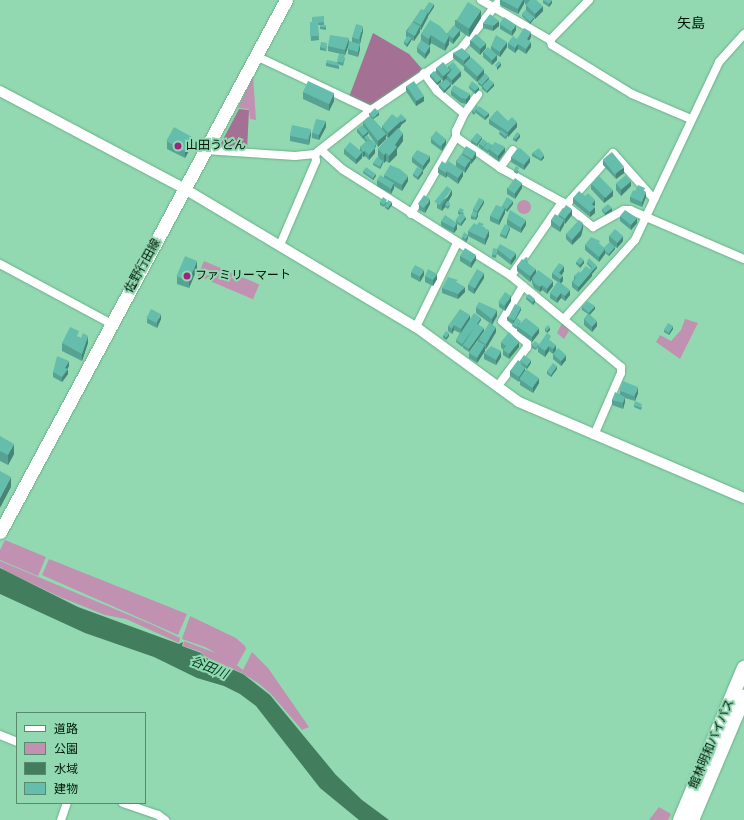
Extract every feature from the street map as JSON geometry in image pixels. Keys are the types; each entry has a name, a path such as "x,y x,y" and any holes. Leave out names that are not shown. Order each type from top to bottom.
{"highway":[{"name":"館林明和バイパス","path":"688,816 744,668"},
{"name":"館林明和バイパス","path":"688,816 744,697"}],"main road":[{"name":"佐野行田線","path":"0,532 286,0"}],"street":[{"path":"481,0 550,40 552,45 632,94 692,119"},
{"path":"280,245 318,152 371,110 468,42 493,7 500,0"},
{"path":"550,40 589,0"},
{"path":"564,319 635,240 719,62 744,34"},
{"path":"256,56 371,110"},
{"path":"424,72 437,90 464,114"},
{"path":"0,91 185,189 280,245 416,327 497,387 538,412 744,498"},
{"path":"411,214 456,137 456,131 464,114 478,95"},
{"path":"456,137 500,168 564,203 593,227 624,210 646,217 744,259"},
{"path":"205,150 318,152 411,214 511,276 621,367 621,372 594,435"},
{"path":"500,168 513,150"},
{"path":"511,276 564,203 613,153 654,199"},
{"path":"416,327 457,243"},
{"path":"0,264 112,324"},
{"path":"497,387 527,347 527,343 502,321 523,286"},
{"path":"0,735 16,742"},
{"path":"61,820 67,804"},
{"path":"126,804 158,815 165,820"}],"green space":[{"path":"253,75 256,120 250,119 249,109 238,108"},
{"path":"521,200 527,200 531,204 531,210 527,214 521,214 517,210 517,204"},
{"path":"204,261 259,284 253,299 198,276"},
{"path":"685,319 698,323 680,359 656,342 660,335 671,341 681,330"},
{"path":"562,323 570,329 564,339 557,333"},
{"path":"5,540 46,557 38,576 0,560 0,550"},
{"path":"49,559 187,614 178,635 42,575"},
{"path":"0,561 153,625 180,638 179,643 126,619 105,615 60,597 6,571 0,567"},
{"path":"190,616 236,638 245,646 246,649 237,665 205,647 182,639"},
{"path":"184,641 226,657 243,670 252,652 268,668 309,727 302,730 271,694 258,683 242,673 204,656 201,652 183,646"},
{"path":"659,807 671,814 668,820 649,820"}],"shaded area":[{"path":"373,33 409,54 423,70 370,107 349,97"},
{"path":"239,109 249,110 247,150 218,149"}],"water":[{"name":"谷田川","path":"0,568 78,607 179,644 183,642 182,646 201,653 204,657 243,674 270,695 336,775 362,800 389,820 359,820 320,788 256,706 240,694 224,686 197,678 154,657 85,633 0,594"}],"building":[{"path":"501,0 523,0 518,9"},
{"path":"530,0 536,0 543,6 535,14 526,5"},
{"path":"543,0 552,0 549,4"},
{"path":"429,2 434,4 428,14 428,12 424,10"},
{"path":"468,2 481,10 469,29 456,21"},
{"path":"421,9 428,12 421,25 413,21"},
{"path":"526,10 534,17 530,22 522,15"},
{"path":"490,14 499,21 493,26 483,23"},
{"path":"324,16 324,22 312,22 312,17"},
{"path":"504,17 516,25 511,31 500,24"},
{"path":"430,20 440,26 449,36 445,44 431,35 429,39 421,34"},
{"path":"310,22 318,22 318,36 310,36"},
{"path":"412,22 420,26 415,36 407,32"},
{"path":"356,24 363,26 359,39 352,37"},
{"path":"320,25 326,25 326,27 320,27"},
{"path":"454,25 460,30 453,39 447,33"},
{"path":"524,28 531,32 527,39 531,42 526,49 518,44 515,48 508,43 513,36 517,39"},
{"path":"476,34 486,43 480,49 471,40"},
{"path":"330,35 349,38 345,50 328,46"},
{"path":"496,35 507,42 500,52 491,46"},
{"path":"408,36 411,38 407,44 404,42"},
{"path":"421,40 430,46 425,54 417,47"},
{"path":"349,41 360,44 358,52 348,49"},
{"path":"321,42 327,43 326,49 320,47"},
{"path":"488,47 497,55 492,60 483,52"},
{"path":"462,48 470,55 464,61 453,53"},
{"path":"339,54 345,55 343,63 337,61"},
{"path":"471,57 484,69 477,77 464,64"},
{"path":"327,60 337,62 339,66 326,63"},
{"path":"499,61 501,63 497,67 495,65"},
{"path":"443,62 450,70 443,76 436,68"},
{"path":"453,62 457,66 452,70 448,66"},
{"path":"456,66 461,71 452,80 447,75"},
{"path":"434,71 441,79 437,83 430,74"},
{"path":"485,73 489,77 482,85 478,82"},
{"path":"446,79 451,84 445,90 440,85"},
{"path":"489,79 494,83 487,91 482,86"},
{"path":"308,81 334,93 329,104 303,92"},
{"path":"414,81 424,96 417,101 407,86"},
{"path":"472,81 479,87 475,91 469,86"},
{"path":"454,85 470,94 466,99 461,98 451,90"},
{"path":"476,105 478,106 475,112 473,111"},
{"path":"479,106 489,113 485,117 476,110"},
{"path":"375,108 379,112 374,118 369,114"},
{"path":"497,110 508,121 512,117 517,122 508,132 489,119"},
{"path":"392,114 401,121 388,133 382,126"},
{"path":"401,114 406,119 401,122 397,118"},
{"path":"368,117 372,118 386,134 378,141 363,122"},
{"path":"316,119 326,121 319,135 312,133"},
{"path":"292,125 311,129 308,140 290,136"},
{"path":"362,125 368,132 363,136 357,129"},
{"path":"174,127 192,137 185,151 166,141"},
{"path":"398,128 403,133 395,145 397,147 389,156 386,153 384,155 378,149"},
{"path":"501,130 507,135 505,136 499,131"},
{"path":"436,131 446,139 440,146 430,138"},
{"path":"517,132 520,134 516,139 513,138"},
{"path":"477,133 482,137 477,144 471,140"},
{"path":"367,135 370,138 368,141 364,137"},
{"path":"371,139 376,144 374,147 369,141"},
{"path":"483,139 487,142 483,147 479,144"},
{"path":"368,140 375,148 369,155 365,151 363,152 360,147"},
{"path":"350,142 362,152 356,159 344,149"},
{"path":"488,142 492,145 488,151 484,148"},
{"path":"495,142 505,147 498,156 489,149"},
{"path":"466,146 476,152 472,159 462,153"},
{"path":"520,148 530,157 524,165 511,157 517,149"},
{"path":"539,148 544,155 541,159 532,153"},
{"path":"417,150 430,156 423,166 412,157"},
{"path":"612,152 624,167 615,174 603,160"},
{"path":"461,154 470,160 465,168 456,161"},
{"path":"377,157 383,161 380,167 373,163"},
{"path":"442,161 446,164 448,161 463,171 458,178 447,171 446,173 438,168"},
{"path":"390,165 400,169 408,176 402,185 384,175"},
{"path":"516,166 519,168 517,172 514,170"},
{"path":"366,167 376,174 373,178 363,171"},
{"path":"417,167 423,170 418,177 413,174"},
{"path":"380,175 394,183 391,189 377,180"},
{"path":"626,175 631,181 621,189 616,183"},
{"path":"599,176 613,190 605,198 591,184"},
{"path":"515,178 522,183 515,194 507,189"},
{"path":"638,185 645,188 644,191 646,192 642,202 630,197 633,190 635,191"},
{"path":"447,186 452,190 439,205 434,202"},
{"path":"579,191 585,196 588,193 595,200 592,204 595,207 590,212 573,198"},
{"path":"424,195 430,199 424,208 418,204"},
{"path":"383,197 387,200 384,205 380,202"},
{"path":"507,197 513,201 507,209 502,206"},
{"path":"479,198 484,200 477,212 473,209"},
{"path":"388,200 392,202 388,208 385,206"},
{"path":"447,201 450,203 448,207 445,205"},
{"path":"608,204 612,208 605,213 602,209"},
{"path":"496,205 505,208 499,220 490,216"},
{"path":"566,205 572,209 565,219 559,215"},
{"path":"460,208 464,210 462,213 458,211"},
{"path":"510,210 526,220 521,228 507,219"},
{"path":"625,210 637,218 631,225 620,216"},
{"path":"473,211 478,213 476,218 471,216"},
{"path":"461,213 466,217 460,224 455,220"},
{"path":"555,214 564,220 560,227 551,220"},
{"path":"445,215 457,223 454,228 441,221"},
{"path":"579,220 583,223 581,230 572,240 566,234"},
{"path":"479,222 484,224 482,227 489,230 485,239 468,231 474,223 477,225"},
{"path":"505,224 510,227 506,236 500,234"},
{"path":"615,229 623,236 617,243 609,236"},
{"path":"464,232 468,235 466,239 462,237"},
{"path":"591,237 600,241 599,243 605,249 599,257 585,245"},
{"path":"610,242 615,247 609,254 604,248"},
{"path":"500,244 516,253 511,260 497,249"},
{"path":"465,248 476,255 471,263 460,256"},
{"path":"493,248 497,249 496,255 492,255"},
{"path":"185,256 197,261 188,281 176,276"},
{"path":"526,257 528,258 526,262 523,260"},
{"path":"580,257 584,260 580,265 576,262"},
{"path":"589,258 597,266 592,271 590,270 592,267 587,262"},
{"path":"522,259 536,269 530,276 517,266"},
{"path":"559,263 564,266 559,273 563,276 560,279 552,273"},
{"path":"415,265 424,270 420,277 411,272"},
{"path":"586,266 592,271 579,287 573,282"},
{"path":"428,269 437,274 433,280 425,276"},
{"path":"477,269 484,273 475,289 468,285"},
{"path":"538,270 553,281 547,289 542,285 540,287 534,283 532,278"},
{"path":"579,271 580,273 576,278 574,276"},
{"path":"448,277 458,280 456,282 465,287 458,294 442,288"},
{"path":"558,281 570,290 565,296 561,293 557,298 550,293"},
{"path":"505,292 511,296 504,306 498,302"},
{"path":"529,294 535,299 533,302 526,297"},
{"path":"587,301 595,306 589,313 582,307"},
{"path":"479,302 497,310 492,319 476,307"},
{"path":"515,304 521,307 514,321 508,317"},
{"path":"151,309 161,314 156,323 146,318"},
{"path":"460,309 470,315 461,329 454,325 452,329 448,326"},
{"path":"474,313 481,318 477,324 484,328 469,349 463,345 475,327 462,344 456,340"},
{"path":"589,314 597,321 592,327 584,319"},
{"path":"517,318 521,321 516,327 512,324"},
{"path":"526,318 539,328 532,337 517,326"},
{"path":"489,323 496,327 486,344 479,340"},
{"path":"668,323 673,326 669,333 664,330"},
{"path":"548,325 550,327 547,331 545,328"},
{"path":"70,327 79,331 77,336 81,338 83,333 88,336 82,354 62,343"},
{"path":"446,331 449,333 447,337 443,335"},
{"path":"509,332 519,342 509,354 503,350 506,346 501,342"},
{"path":"547,333 551,336 549,340 556,345 553,349 549,346 545,351 538,346"},
{"path":"478,341 485,345 477,358 469,353"},
{"path":"535,341 539,344 536,348 532,345"},
{"path":"491,346 501,351 496,360 484,353"},
{"path":"558,348 566,355 561,361 553,354"},
{"path":"524,355 531,360 527,366 520,361"},
{"path":"57,356 69,361 65,368 68,369 62,377 53,372"},
{"path":"518,360 525,368 519,377 510,371"},
{"path":"553,363 557,366 551,375 547,371"},
{"path":"526,369 539,378 532,388 519,379"},
{"path":"623,381 638,387 634,396 619,390"},
{"path":"615,392 625,397 623,403 612,400"},
{"path":"635,401 642,404 641,408 634,405"},
{"path":"0,436 14,444 8,455 0,451"},
{"path":"0,471 11,477 0,498"}],"place":[{"name":"山田うどん","path":"178,146"},
{"name":"ファミリーマート","path":"187,276"}],"district":[{"name":"矢島","path":"691,24"}]}
